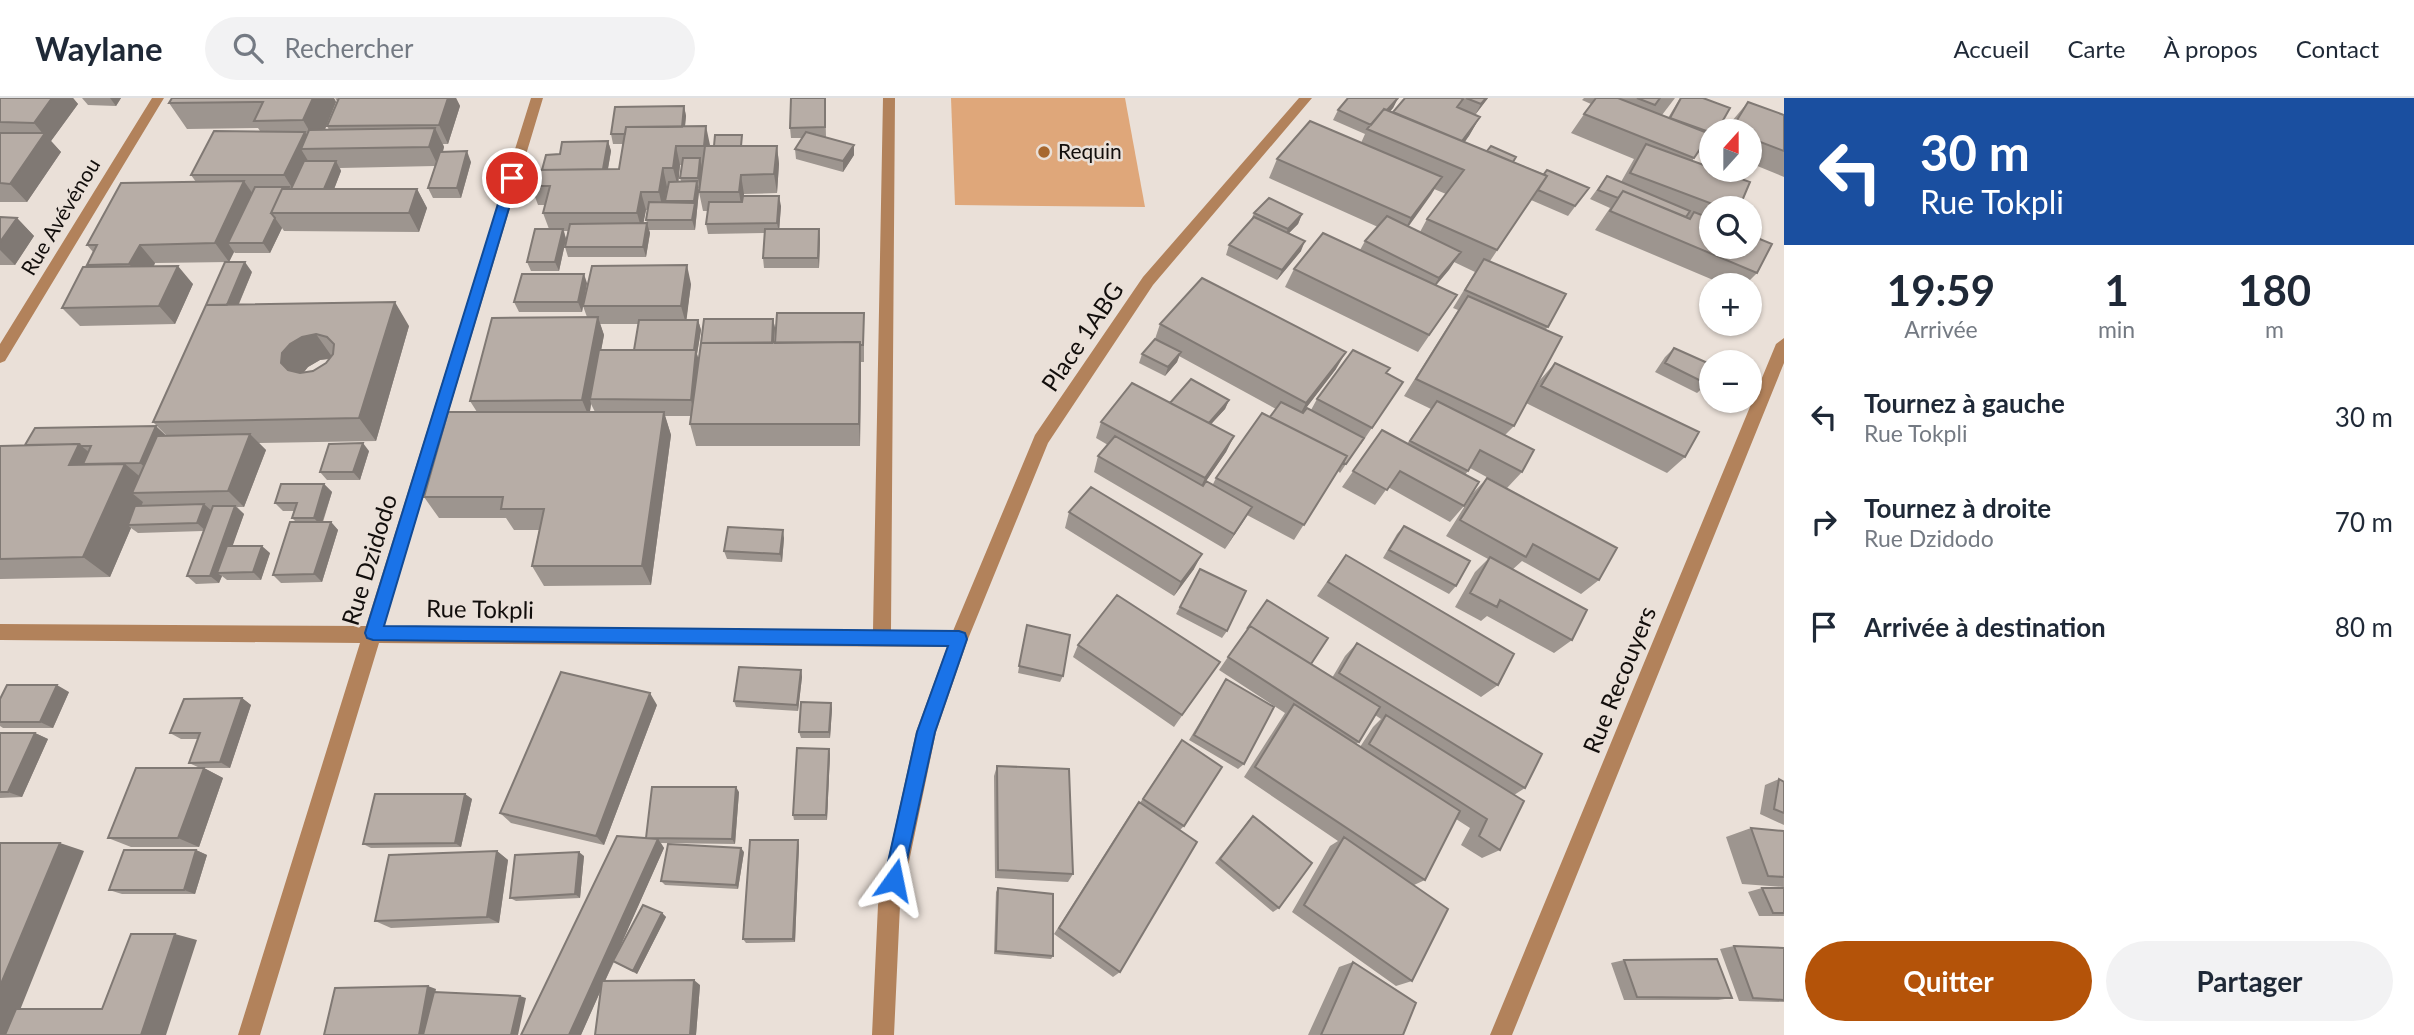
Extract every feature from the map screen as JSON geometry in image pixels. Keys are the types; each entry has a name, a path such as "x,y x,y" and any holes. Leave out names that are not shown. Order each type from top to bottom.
{"street":[{"name":"Rue Avévénou","path":"0,357 158,98"},
{"name":"Rue Dzidodo","path":"249,1035 537,98"},
{"path":"882,639 889,98"},
{"name":"Place 1ABG","path":"883,1035 889,905 926,732 959,639 1041,440 1148,281 1306,98"},
{"name":"Rue Recouyers","path":"1501,1035 1784,344"},
{"name":"Rue Tokpli","path":"0,632 959,639"}],"shaded area":[{"name":"Requin","path":"951,98 1125,98 1145,207 955,205"}],"building":[{"path":"0,98 52,98 34,123 0,122"},
{"path":"172,98 313,98 303,120 254,121 263,102 169,103"},
{"path":"339,98 448,98 439,125 327,126"},
{"path":"791,98 825,98 825,127 790,128"},
{"path":"1348,98 1398,98 1387,110 1384,109 1371,125 1338,110"},
{"path":"1405,98 1461,98 1463,99 1457,107 1480,117 1462,141 1393,112"},
{"path":"1466,98 1486,98 1481,104"},
{"path":"1596,98 1618,98 1699,130 1699,150 1694,158 1584,114"},
{"path":"1637,98 1660,98 1655,105"},
{"path":"1681,98 1703,98 1730,108 1724,119 1699,119 1699,128 1670,118"},
{"path":"1748,102 1784,115 1784,151 1762,143 1762,119 1738,119"},
{"path":"684,106 682,127 626,127 625,134 611,134 615,107"},
{"path":"1384,109 1547,176 1497,250 1427,219 1464,170 1367,129"},
{"path":"1310,121 1442,177 1411,218 1277,159"},
{"path":"706,126 704,146 676,146 673,168 663,168 659,192 641,192 637,213 543,213 550,186 531,186 536,170 619,169 626,127"},
{"path":"435,128 429,147 301,149 309,130"},
{"path":"214,131 305,132 284,175 191,175"},
{"path":"806,132 854,145 843,161 795,149"},
{"path":"0,133 45,133 10,184 0,183"},
{"path":"715,135 742,135 741,146 714,146"},
{"path":"608,141 603,169 542,170 546,155 560,154 562,142"},
{"path":"1646,144 1699,163 1699,182 1750,182 1744,196 1699,196 1699,199 1630,173"},
{"path":"705,146 777,146 774,174 741,175 739,192 699,192"},
{"path":"1491,146 1516,157 1513,162 1487,151"},
{"path":"467,151 457,188 428,188 440,152"},
{"path":"683,158 700,158 698,178 680,178"},
{"path":"304,161 336,161 324,189 291,189"},
{"path":"1547,170 1589,188 1575,206 1538,190 1547,176 1544,174"},
{"path":"1607,176 1690,211 1686,217 1623,191 1618,198 1598,190"},
{"path":"244,181 215,243 140,245 129,264 87,265 97,245 87,245 121,183"},
{"path":"697,181 694,201 665,201 669,182"},
{"path":"255,187 289,187 282,189 271,213 275,218 263,243 228,243"},
{"path":"282,189 417,189 409,213 271,213"},
{"path":"1623,191 1690,219 1694,212 1699,214 1699,249 1610,211"},
{"path":"743,196 779,196 777,223 706,224 709,202 742,202"},
{"path":"1269,198 1302,214 1288,229 1254,213"},
{"path":"649,202 695,203 692,220 646,220"},
{"path":"1387,216 1461,252 1439,278 1365,241"},
{"path":"0,217 17,218 0,242"},
{"path":"1254,217 1305,241 1282,270 1229,245"},
{"path":"647,223 643,247 565,247 570,224"},
{"path":"535,229 563,229 555,262 527,262"},
{"path":"765,229 819,229 818,258 763,258"},
{"path":"1323,233 1457,295 1429,335 1294,269"},
{"path":"1762,240 1772,244 1757,273 1724,259 1762,259"},
{"path":"1484,259 1566,294 1548,327 1465,290"},
{"path":"225,262 245,262 227,305 206,305"},
{"path":"687,265 681,306 583,306 592,266"},
{"path":"178,266 159,306 62,308 83,267"},
{"path":"522,274 584,274 578,302 514,302"},
{"path":"1202,278 1346,352 1306,403 1160,324"},
{"path":"1468,296 1562,337 1514,426 1416,379"},
{"path":"395,302 359,418 153,422 206,305","holes":["316,334 327,337 334,344 333,354 326,363 313,371 300,373 288,370 281,363 282,353 302,337"]},
{"path":"777,313 864,313 863,345 860,345 860,342 775,343"},
{"path":"598,317 582,400 470,401 492,318"},
{"path":"704,319 773,319 772,343 701,343"},
{"path":"639,320 698,320 694,350 634,350"},
{"path":"1155,339 1181,352 1168,367 1142,354"},
{"path":"860,342 859,424 690,424 701,343"},
{"path":"1674,348 1699,359 1699,380 1665,363"},
{"path":"599,350 696,350 691,400 590,399"},
{"path":"1353,350 1390,368 1386,373 1403,382 1372,428 1317,399"},
{"path":"1555,363 1699,432 1685,457 1541,386"},
{"path":"1191,379 1229,400 1209,423 1170,403"},
{"path":"1132,383 1234,436 1205,478 1101,422"},
{"path":"1437,401 1534,450 1522,472 1480,450 1468,471 1410,441"},
{"path":"1281,402 1303,413 1307,408 1364,438 1346,464 1343,463 1347,456 1270,417"},
{"path":"448,412 664,412 642,566 532,566 544,509 501,509 503,497 424,497"},
{"path":"1262,413 1347,456 1304,525 1216,478"},
{"path":"156,426 140,463 83,464 91,446 25,445 35,428"},
{"path":"1382,430 1479,482 1464,506 1400,471 1387,490 1353,471"},
{"path":"250,434 228,491 132,493 157,436"},
{"path":"1115,436 1203,486 1206,481 1252,507 1234,534 1098,456"},
{"path":"363,443 353,472 320,472 329,444"},
{"path":"79,444 69,465 125,464 83,557 0,559 0,446"},
{"path":"1487,478 1617,548 1599,580 1533,544 1526,557 1460,520"},
{"path":"281,484 324,484 314,518 292,518 297,503 275,503"},
{"path":"1091,487 1202,554 1181,582 1069,512"},
{"path":"204,504 197,523 128,525 135,506"},
{"path":"213,506 235,506 210,576 187,576"},
{"path":"290,522 331,522 314,574 273,575"},
{"path":"1404,526 1470,561 1456,586 1389,550"},
{"path":"728,527 783,530 780,554 724,551"},
{"path":"227,546 262,546 253,572 217,573"},
{"path":"1346,555 1514,654 1498,685 1328,582"},
{"path":"1490,557 1587,610 1572,640 1500,600 1497,607 1470,593"},
{"path":"1200,569 1246,591 1227,631 1180,607"},
{"path":"1117,595 1220,662 1182,715 1078,645"},
{"path":"1267,600 1328,638 1311,664 1250,626 1247,629"},
{"path":"1027,625 1070,635 1063,676 1019,666"},
{"path":"1250,626 1380,707 1359,742 1228,657"},
{"path":"1357,643 1542,754 1525,788 1339,673"},
{"path":"739,667 801,670 797,705 734,701"},
{"path":"561,672 650,693 596,836 500,813"},
{"path":"1226,679 1274,707 1244,764 1194,735"},
{"path":"7,685 57,685 40,722 0,722 0,699"},
{"path":"242,698 220,762 189,763 200,733 170,733 184,699"},
{"path":"801,702 831,703 829,732 799,732"},
{"path":"1294,704 1460,811 1425,880 1255,767"},
{"path":"1386,715 1524,801 1500,850 1479,836 1487,819 1369,744"},
{"path":"0,733 35,733 8,792 0,792"},
{"path":"1182,740 1222,767 1184,826 1143,799"},
{"path":"797,748 829,749 826,815 793,815"},
{"path":"997,766 1069,769 1073,874 998,870"},
{"path":"136,768 204,768 178,838 108,838"},
{"path":"1779,779 1784,782 1784,813 1774,809"},
{"path":"652,787 736,787 732,839 646,838"},
{"path":"375,794 465,794 455,843 363,844"},
{"path":"1139,802 1197,842 1120,972 1059,928"},
{"path":"1253,816 1312,863 1279,908 1220,859"},
{"path":"1751,828 1784,831 1784,877 1768,876"},
{"path":"617,836 658,839 569,1035 521,1035"},
{"path":"1344,837 1448,909 1412,981 1304,905"},
{"path":"750,840 798,840 793,939 743,939"},
{"path":"0,843 60,843 0,986"},
{"path":"668,844 741,848 736,885 661,881"},
{"path":"124,850 196,850 184,890 109,890"},
{"path":"497,851 487,917 375,921 389,855"},
{"path":"579,852 575,894 510,898 515,855"},
{"path":"998,888 1053,894 1053,956 996,951"},
{"path":"1762,888 1784,888 1784,913 1773,913"},
{"path":"643,905 662,913 633,971 613,961"},
{"path":"131,934 175,934 141,1035 5,1035 16,1009 102,1009"},
{"path":"1734,946 1784,948 1784,1000 1753,998"},
{"path":"1717,959 1732,998 1637,997 1624,960"},
{"path":"1353,962 1416,1003 1403,1035 1321,1035"},
{"path":"694,980 690,1035 595,1035 602,981"},
{"path":"428,986 419,1035 324,1035 335,988"},
{"path":"434,992 520,996 511,1035 423,1035"}],"place":[{"name":"Requin","path":"1044,152"}],"route":[{"path":"512,178 373,633 959,639 926,732 894,880"}]}
